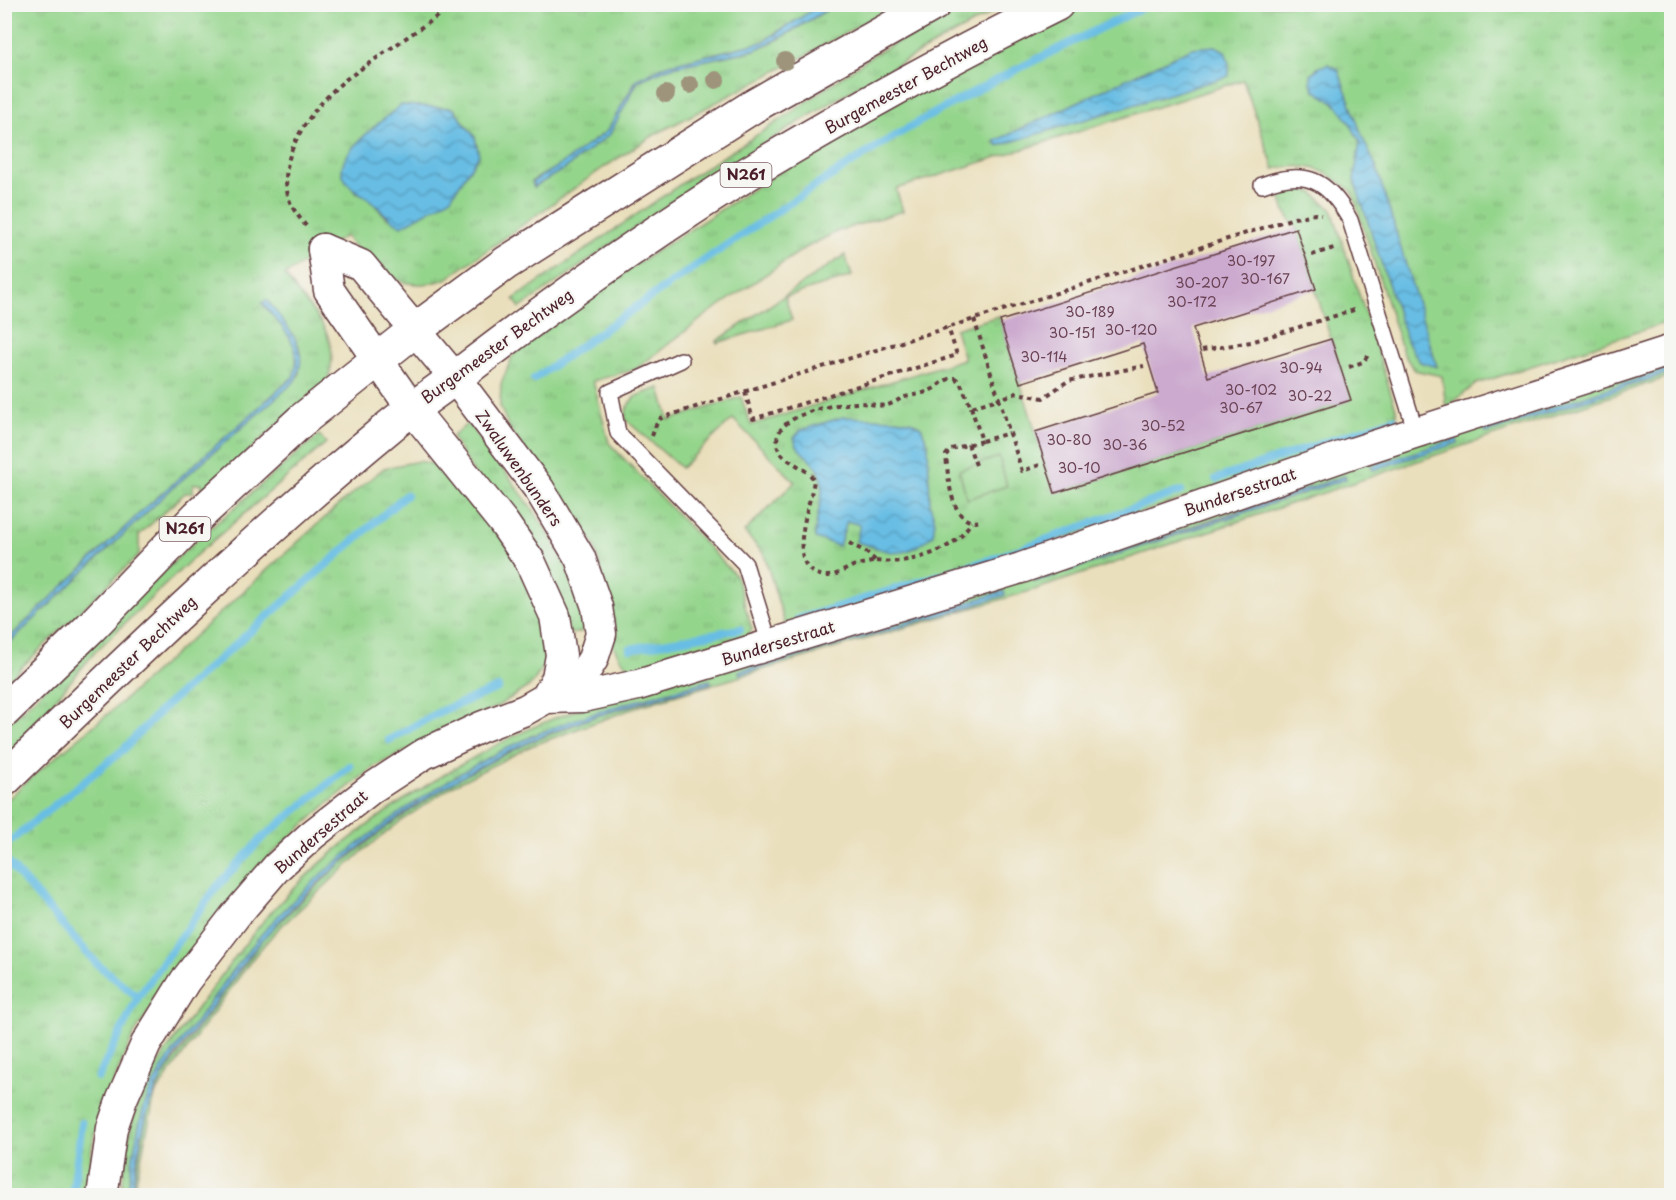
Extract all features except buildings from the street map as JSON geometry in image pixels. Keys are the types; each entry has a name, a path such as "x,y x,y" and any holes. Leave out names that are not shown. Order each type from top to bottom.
{"main road":[{"name":"N261","path":"4,711 90,628 198,516 302,420 416,330 506,264 752,107 934,4"},
{"name":"Burgemeester Bechtweg","path":"4,780 165,624 287,515 412,409 533,318 653,235 765,163 957,54 1057,4"}],"street":[{"name":"Zwaluwenbunders","path":"323,249 361,265 416,330 539,489 580,558 597,607 601,634 593,659 583,675 571,687 546,698"},
{"path":"323,249 328,290 412,409 503,522 530,561 555,616 561,655 557,678 546,698"},
{"name":"Bundersestraat","path":"102,1196 111,1128 122,1099 146,1044 186,981 235,915 278,867 312,835 372,788 424,754 525,710 546,698 583,696 638,686 1022,568 1416,432 1671,350"}],"lane":[{"path":"1262,185 1278,179 1300,177 1321,184 1334,194 1350,220 1416,432"},
{"path":"681,360 610,392 618,433 745,564 770,645"}],"path":[{"path":"323,249 293,208 287,189 290,160 300,131 319,104 345,80 455,4"},
{"path":"653,447 652,436 661,418 1294,218 1316,214 1330,219"},
{"path":"1312,255 1344,245"},
{"path":"1202,350 1251,342 1363,307"},
{"path":"974,320 1022,471 1043,464"},
{"path":"745,392 753,419 957,355 948,327"},
{"path":"1348,366 1363,362 1372,349"},
{"path":"971,407 1017,393 1042,398 1068,381 1144,366"},
{"path":"981,521 972,522 960,537 934,552 913,559 891,562 876,561 828,576 817,573 807,568 802,555 805,515 814,480 811,475 778,449 776,441 781,426 798,415 847,403 888,405 932,390 950,378 960,382 982,441"},
{"path":"972,522 954,505 946,455 951,449 1009,433"},
{"path":"968,444 975,465"},
{"path":"849,543 866,552 876,561"}],"green space":[{"path":"5,5 822,5 763,42 667,65 637,79 607,131 563,163 532,181 534,187 566,168 610,134 638,81 668,68 754,50 779,39 835,5 895,5 803,57 654,135 603,168 446,279 414,284 388,276 366,259 345,236 285,275 321,322 327,334 332,362 328,379 202,493 202,484 193,484 193,493 185,493 139,535 139,555 5,683 5,647 168,492 299,375 299,346 267,300 297,350 297,368 293,377 142,511 5,642","holes":["453,108 475,137 388,219 368,198 353,190"]},
{"path":"965,5 1006,5 855,88 698,184 520,308 514,299 691,177 785,117 873,55"},
{"path":"1077,5 1671,5 1671,321 1476,384 1446,408 1442,376 1414,370 1403,353 1352,191 1333,177 1316,169 1298,166 1274,169 1243,80 896,189 903,211 838,231 805,248 709,313 636,369 593,381 609,443 736,576 752,629 743,642 636,674 620,658 613,645 615,625 594,544 509,428 500,406 501,384 513,355 641,261 826,142 1018,34"},
{"path":"1296,189 1312,192 1332,210 1396,409 1397,424 1392,429 787,631 764,554 744,532 795,482 733,419 681,468 625,419 628,405 632,400 641,394 660,388 669,420 741,397 751,425 964,359 955,329 999,316 1055,493 1350,400 1296,228 1285,212 1279,193"},
{"path":"845,255 852,276 785,297 792,320 717,343 717,341"},
{"path":"1671,354 1671,368 1485,430 1487,433 1671,372 1671,376 1037,589 640,706 531,746 454,785 401,821 364,850 275,932 253,958 155,1095 133,1195 131,1195 149,1105 163,1076 267,934 336,868 387,827 458,779 528,743 594,717 711,683 710,680 596,713 534,735 448,782 396,816 330,869 266,930 229,976 158,1075 144,1107 127,1195 121,1196 132,1125 145,1087 188,1020 274,909 309,873 347,841 408,797 498,744 571,712","holes":["1345,476 1346,479 1035,582 1217,517","1003,591 1004,595 968,607 739,673 739,671"]},
{"path":"468,423 527,501 565,563 577,590 586,631 571,634 452,437"},
{"path":"319,435 326,443 193,558 96,651 5,759 5,727 190,546"},
{"path":"999,457 1007,486 967,499 959,470"},
{"path":"419,461 437,465 455,475 511,551 549,635 546,663 531,685 498,706 375,766 326,805 260,864 164,988 134,1034 115,1078 92,1145 87,1195 5,1196 5,802 116,707 341,503 384,468"}],"water":[{"path":"822,4 835,5 778,39 754,50 668,68 638,81 610,134 566,168 534,187 532,182 607,131 637,79 667,65 763,42 775,34 777,36 776,34 781,30"},
{"path":"1215,46 1225,51 1229,63 1229,76 998,146 995,141 1192,48"},
{"path":"1328,64 1338,69 1364,141 1376,166 1437,367 1420,362 1407,341 1354,180 1360,142 1348,120 1334,102 1315,91 1311,82 1311,75 1317,68"},
{"path":"401,105 453,108 475,137 479,155 450,199 402,226 391,220 349,185 343,175 342,166 346,157 363,137"},
{"path":"267,300 289,328 299,349 301,359 294,382 168,492 5,647 5,642 142,511 293,377 296,366 294,346 283,328 262,303"},
{"path":"1671,368 1671,372 1486,433 1485,429"},
{"path":"843,417 896,419 913,422 921,427 928,444 930,505 935,520 933,535 921,544 903,552 896,552 856,542 860,525 847,521 839,546 815,538 822,493 821,476 814,464 798,448 794,438 801,430"},
{"path":"1457,439 1458,443 1373,470 1371,466"},
{"path":"1345,476 1346,479 1035,582 1035,580"},
{"path":"1004,591 1005,595 968,607 740,674 739,671 877,631"},
{"path":"710,680 711,683 618,709 549,733 491,761 421,802 388,825 326,876 296,903 255,948 166,1069 150,1106 140,1144 131,1195 127,1195 141,1118 149,1094 161,1070 258,938 324,872 391,819 462,772 498,753 576,719"}],"waterway":[{"path":"534,379 786,205 872,150 1044,55 1150,4"},
{"path":"1216,479 1394,419"},
{"path":"798,619 992,559 1181,491"},
{"path":"4,846 124,749 162,709 406,495"},
{"path":"630,649 740,629"},
{"path":"389,740 441,711 498,688"},
{"path":"98,1078 138,997 216,888 262,838 350,766"},
{"path":"4,858 97,964 138,997"},
{"path":"72,1196 82,1123"}]}
